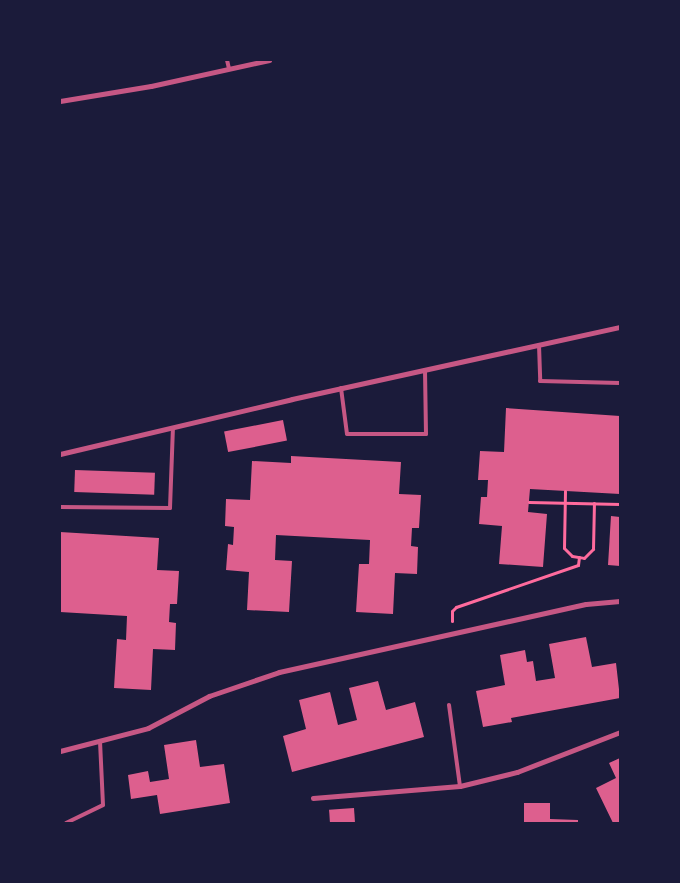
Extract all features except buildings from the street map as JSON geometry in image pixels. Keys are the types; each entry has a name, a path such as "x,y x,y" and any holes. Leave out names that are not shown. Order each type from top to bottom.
{"street":[{"path":"60,101 269,60"},
{"path":"60,454 341,388 620,328"},
{"path":"60,750 100,742 148,728 209,696 246,682 586,604 620,601"},
{"path":"313,798 460,786 517,772 620,732"}],"lane":[{"path":"227,60 229,69"},
{"path":"539,345 540,381 620,383"},
{"path":"341,388 347,434 426,434 425,370"},
{"path":"60,508 170,508 173,428"},
{"path":"449,705 460,786"},
{"path":"66,823 103,805 100,742"}],"path":[{"path":"565,491 564,548 572,556 584,558 593,549 594,503"},
{"path":"529,502 620,504"},
{"path":"455,634 451,615 456,607 578,565 579,557"}]}
